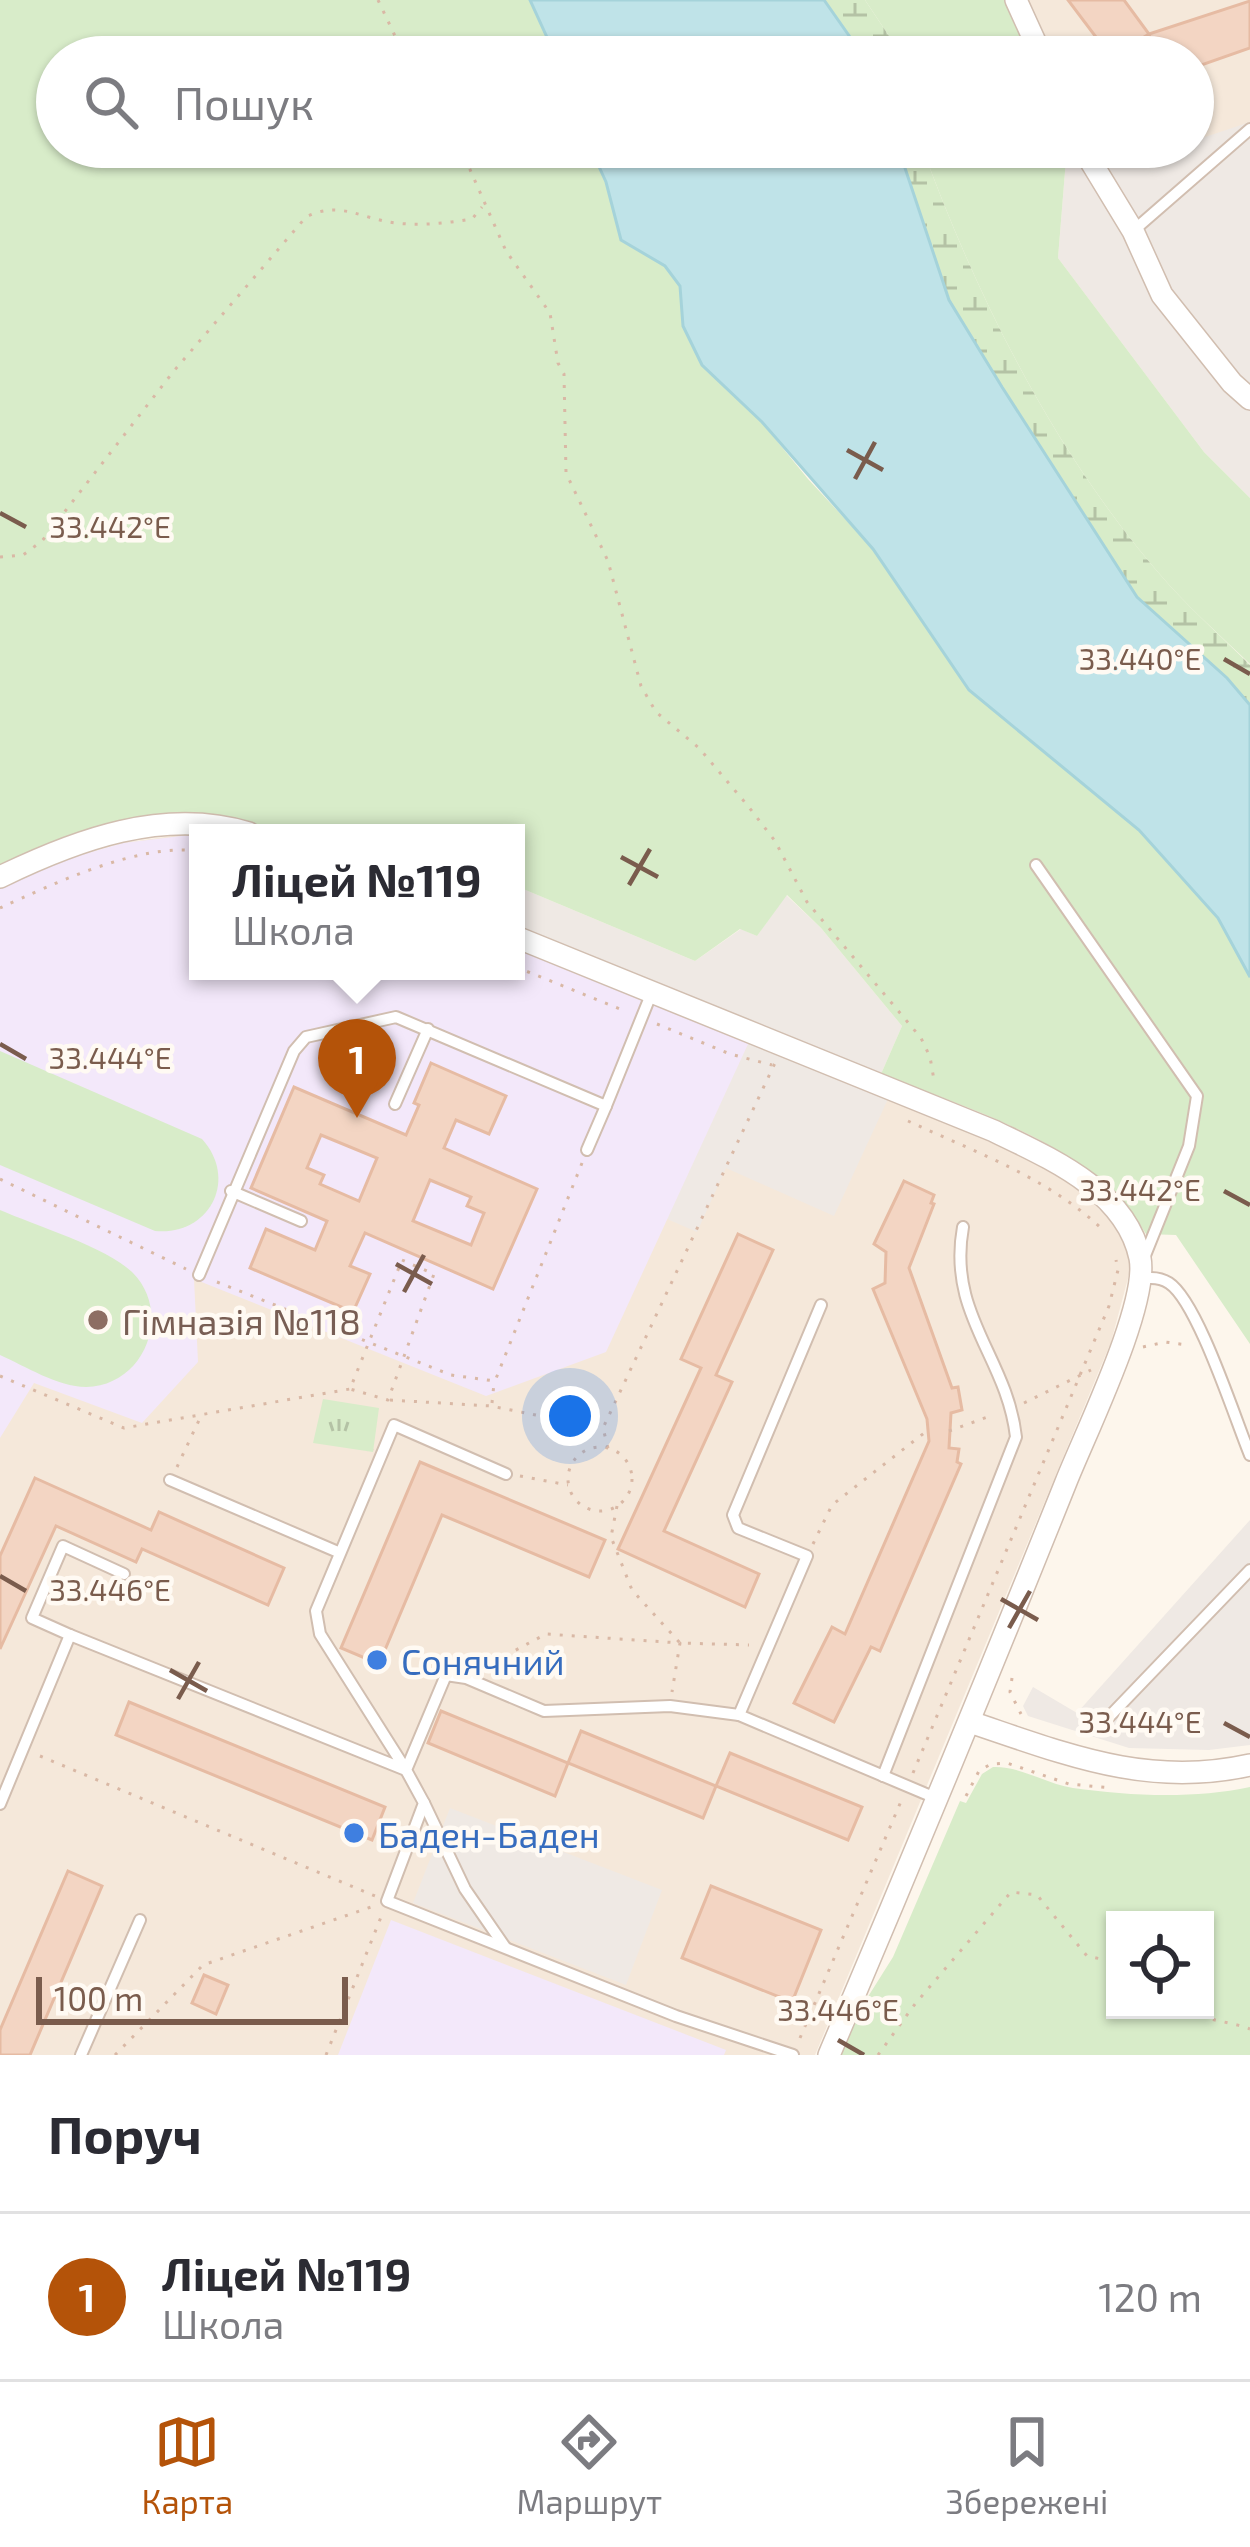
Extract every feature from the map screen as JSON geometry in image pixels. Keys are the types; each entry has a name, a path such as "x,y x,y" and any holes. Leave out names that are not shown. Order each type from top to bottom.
{"street":[{"path":"1016,0 1032,36"},
{"path":"1094,168 1132,231 1162,296 1250,399"},
{"path":"0,877 120,830 189,824"},
{"path":"525,941 652,992 778,1055 932,1106 1032,1150 1086,1182 1119,1214 1135,1239 1140,1272 1122,1344 829,2055"},
{"path":"970,1722 1108,1767 1179,1773 1250,1765"}],"lane":[{"path":"1214,160 1250,129"},
{"path":"1132,231 1205,168"},
{"path":"1036,865 1197,1096 1189,1145 1140,1272 1171,1284 1190,1306 1250,1455"},
{"path":"587,1150 652,992"},
{"path":"199,1275 231,1191 298,1043 306,1037 396,1017 606,1106"},
{"path":"395,1104 428,1029"},
{"path":"231,1191 301,1221"},
{"path":"883,1776 1016,1437 1013,1408 964,1299 958,1258 963,1227"},
{"path":"739,1715 807,1556 738,1528 733,1515 821,1306"},
{"path":"506,1474 394,1425 316,1611 316,1623 354,1692 406,1769 465,1889 506,1948"},
{"path":"170,1480 338,1552"},
{"path":"124,1574 63,1546 32,1618 406,1769"},
{"path":"1106,1720 1250,1570"},
{"path":"0,1804 70,1635"},
{"path":"406,1769 446,1675 466,1678 544,1712 670,1706 739,1715 938,1799"},
{"path":"424,1803 387,1901 676,2016 793,2055"},
{"path":"82,2055 140,1920"}],"path":[{"path":"377,0 395,36"},
{"path":"469,168 506,251 550,313 564,374 566,472 608,561 641,686 656,712 699,748 748,806 775,841 807,902 921,1038 934,1074 932,1106"},
{"path":"0,557 23,555 42,541 163,385 306,217 335,207 365,218 434,225 472,219 485,204"},
{"path":"0,908 71,875 122,860 189,852"},
{"path":"525,971 730,1054 778,1055 603,1428 608,1448"},
{"path":"892,1114 1036,1181 1077,1205 1105,1232"},
{"path":"491,1406 495,1381 587,1150"},
{"path":"0,1179 199,1275 452,1375 495,1381"},
{"path":"793,2055 1109,1306 1118,1270 1114,1249"},
{"path":"350,1389 402,1260 434,1274 388,1400"},
{"path":"0,1376 124,1428 350,1389 388,1400 491,1406 603,1428"},
{"path":"949,1431 1013,1408"},
{"path":"170,1480 202,1415"},
{"path":"807,1556 832,1505 928,1430"},
{"path":"617,1506 597,1512 571,1495 571,1464 587,1450 608,1448 630,1469 630,1490 617,1506 611,1537 632,1589 680,1643"},
{"path":"506,1474 568,1485"},
{"path":"466,1678 546,1634 768,1646"},
{"path":"670,1706 680,1643"},
{"path":"1012,1678 1010,1691 1016,1709 1026,1719"},
{"path":"21,1748 387,1901"},
{"path":"878,2055 1011,1892 1037,1895 1061,1929 1088,1955 1106,1960"},
{"path":"115,2055 202,1965 387,1901"},
{"path":"326,2055 387,1901"},
{"path":"1214,2019 1250,2029"}],"shaded area":[{"path":"1015,0 1250,0 1250,368 1103,168 1214,168 1214,36 1031,36"},
{"path":"1250,122 1250,498 1204,452 1058,258 1065,168 1214,168 1214,134"},
{"path":"189,834 189,980 525,980 525,951 989,1140 1047,1169 1081,1192 1112,1222 1131,1267 1111,1342 815,2055 0,2055 0,888 123,843"},
{"path":"189,835 189,980 525,980 525,951 749,1042 606,1352 486,1396 194,1279 198,1362 142,1423 34,1383 0,1438 0,888 71,858 123,843"},
{"path":"525,890 695,961 741,929 757,936 786,895 821,928 902,1026 881,1074 525,930"},
{"path":"749,1042 888,1099 834,1216 726,1168 697,1232 667,1219"},
{"path":"1250,1520 1250,1745 1209,1750 1129,1748 1028,1716 1023,1706 1033,1687 1077,1713"},
{"path":"450,1808 662,1890 626,1985 413,1903"},
{"path":"391,1920 726,2050 724,2055 338,2055"}],"green space":[{"path":"0,0 530,0 546,36 36,36 36,168 600,168 621,240 665,265 680,286 683,326 808,479 873,549 969,690 1139,830 1218,918 1250,977 1250,1344 1176,1235 1146,1234 1123,1203 1063,1153 992,1117 881,1074 902,1026 821,928 787,895 757,936 740,929 695,961 525,890 525,824 243,824 197,814 0,868"},
{"path":"824,0 865,0 889,36 849,36"},
{"path":"865,0 1015,0 1031,36 889,36"},
{"path":"905,168 930,168 996,322 1093,487 1171,587 1250,665 1250,705 1227,678 1137,597 949,300"},
{"path":"930,168 1065,168 1058,258 1204,452 1250,498 1250,664 1181,597 1093,487 1026,379"},
{"path":"0,1051 202,1139 218,1171 213,1202 190,1224 155,1231 0,1165"},
{"name":"Гімназія №118","path":"0,1210 89,1246 133,1273 151,1308 151,1327 137,1361 123,1375 106,1383 75,1386 0,1355"},
{"path":"323,1399 379,1408 373,1452 313,1443"},
{"path":"993,1767 1073,1788 1139,1794 1184,1795 1250,1787 1250,2055 841,2055 859,2011 893,1957 960,1801 966,1803 982,1774"}],"water":[{"path":"530,0 824,0 849,36 546,36"},
{"path":"600,168 905,168 949,300 1002,387 1137,597 1227,678 1250,705 1250,977 1218,918 1139,830 969,690 873,549 762,422 702,365 683,326 680,286 665,266 621,240"}],"building":[{"path":"1068,0 1124,0 1149,34 1146,36 1095,36"},
{"path":"1250,1 1250,48 1214,61 1214,36 1149,34"},
{"path":"431,1063 506,1096 489,1134 456,1120 444,1148 537,1189 493,1289 365,1233 350,1266 370,1274 353,1312 250,1268 266,1229 315,1250 327,1221 251,1188 294,1087 406,1135 419,1105 414,1103","holes":["321,1135 377,1158 359,1201 320,1184 324,1175 307,1168","430,1180 471,1197 467,1206 484,1213 471,1245 413,1221"]},
{"path":"904,1181 934,1195 909,1268 952,1388 958,1387 962,1410 951,1413 949,1448 959,1449 957,1462 961,1464 880,1651 871,1647 834,1722 794,1703 832,1627 845,1634 929,1441 927,1419 873,1289 885,1283 886,1252 874,1244"},
{"path":"738,1234 773,1250 716,1375 732,1382 664,1531 759,1574 745,1607 618,1549 701,1368 681,1359"},
{"path":"420,1462 605,1540 589,1577 442,1515 379,1664 341,1648"},
{"path":"35,1478 151,1530 159,1512 284,1568 268,1605 142,1549 136,1562 56,1526 0,1649 0,1556"},
{"path":"129,1702 385,1807 372,1840 116,1735"},
{"path":"441,1711 568,1763 555,1796 428,1743"},
{"path":"581,1731 716,1786 703,1818 568,1763"},
{"path":"730,1753 862,1807 848,1840 716,1786"},
{"path":"68,1871 102,1886 30,2055 0,2055 0,2030"},
{"path":"711,1886 821,1930 792,2002 682,1958"},
{"path":"204,1975 228,1985 216,2014 192,2003"}],"place":[{"name":"Ліцей №119","path":"357,1118"},
{"name":"Гімназія №118","path":"98,1320"},
{"name":"Сонячний","path":"377,1660"},
{"name":"Баден-Баден","path":"354,1833"}]}
